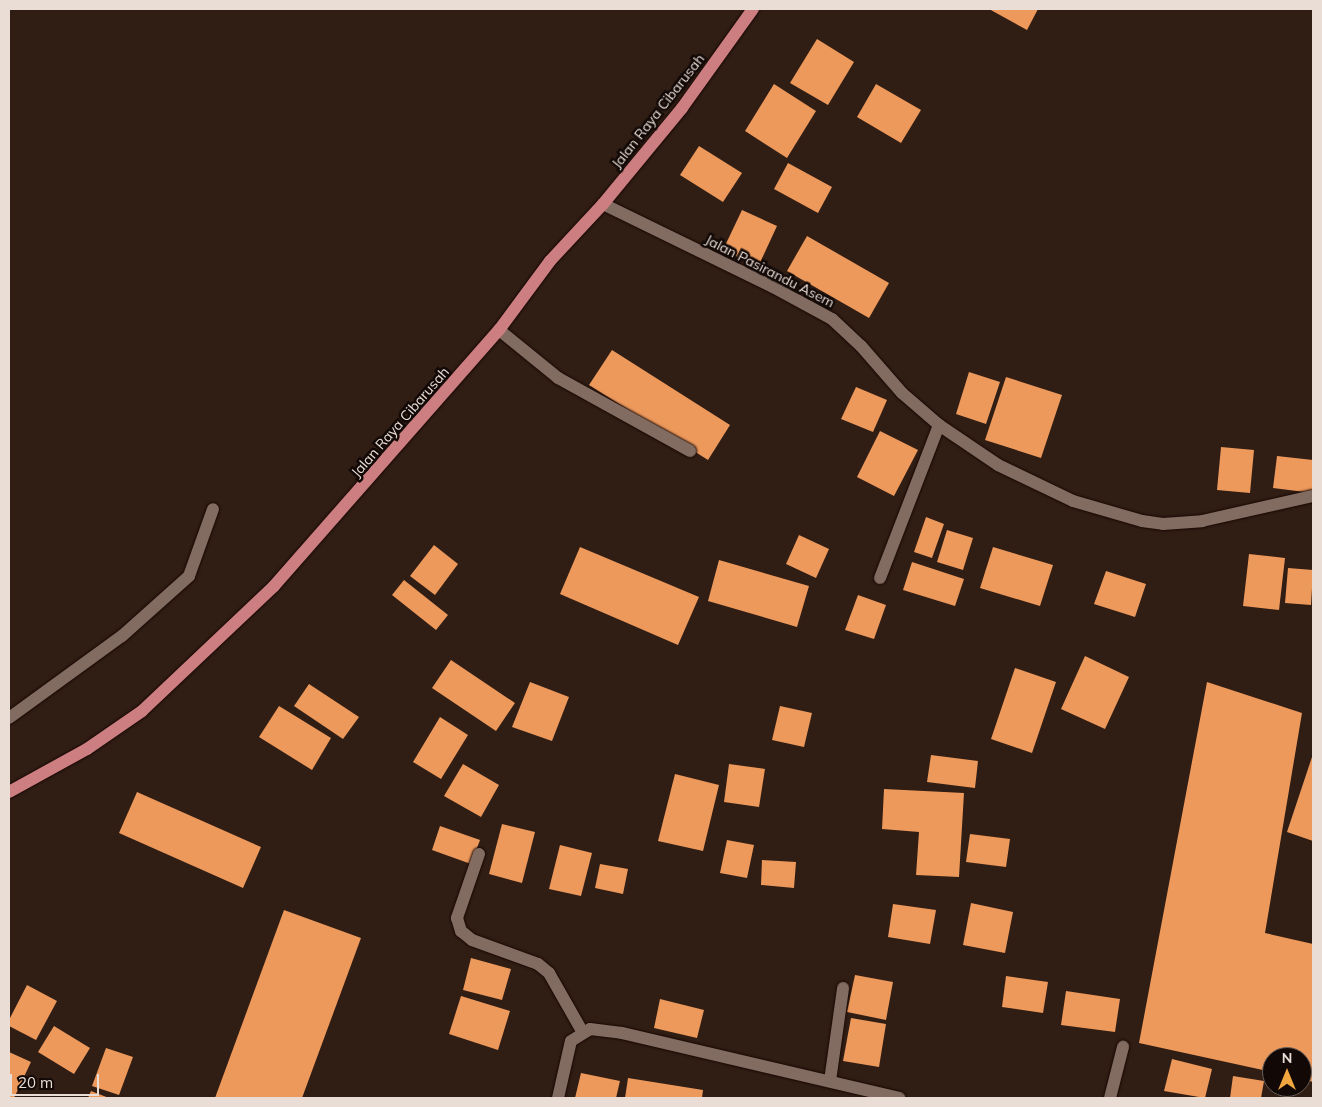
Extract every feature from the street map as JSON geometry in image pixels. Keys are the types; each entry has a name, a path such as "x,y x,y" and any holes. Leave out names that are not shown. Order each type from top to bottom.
{"main road":[{"name":"Jalan Raya Cibarusah","path":"9,792 87,749 142,710 209,650 328,527 499,330 550,261 604,204 682,108 754,9"}],"street":[{"name":"Jalan Pasirandu Asem","path":"604,204 773,287 832,320 861,346 902,393 939,426 998,465 1073,501 1142,521 1185,523 1313,496"},
{"path":"499,330 558,378 690,452"},
{"path":"880,578 939,426"},
{"path":"9,718 55,688 122,636 189,576 213,509"},
{"path":"479,854 457,918 461,931 472,940 538,964 550,972 582,1031"},
{"path":"830,1081 844,988"},
{"path":"558,1098 566,1052 574,1036 590,1029 622,1033 900,1098"},
{"path":"1110,1098 1123,1047"}],"building":[{"path":"989,9 1038,9 1027,30"},
{"path":"817,39 854,62 828,105 790,83"},
{"path":"774,84 816,111 787,158 745,131"},
{"path":"876,84 921,110 901,143 857,117"},
{"path":"699,146 742,173 723,202 680,175"},
{"path":"788,163 832,187 818,213 774,189"},
{"path":"742,210 777,226 758,267 723,250"},
{"path":"807,236 889,283 869,318 787,271"},
{"path":"612,350 730,425 708,460 589,385"},
{"path":"969,372 1000,382 986,424 956,414"},
{"path":"1006,377 1062,395 1041,458 985,440"},
{"path":"856,387 887,400 873,432 841,419"},
{"path":"880,431 918,450 894,496 857,477"},
{"path":"1221,447 1254,450 1250,493 1217,490"},
{"path":"1277,456 1313,460 1313,493 1273,488"},
{"path":"926,517 944,524 932,558 914,552"},
{"path":"947,530 973,538 963,570 937,562"},
{"path":"799,535 829,549 816,578 786,564"},
{"path":"434,545 458,564 435,595 410,576"},
{"path":"580,547 699,597 678,645 560,594"},
{"path":"993,547 1053,565 1040,606 980,588"},
{"path":"1249,554 1285,558 1279,610 1243,606"},
{"path":"719,560 809,586 797,627 708,601"},
{"path":"912,562 964,579 955,606 903,590"},
{"path":"1288,568 1313,570 1311,605 1285,603"},
{"path":"1106,571 1146,584 1135,617 1094,604"},
{"path":"404,580 448,615 436,630 392,595"},
{"path":"858,595 886,605 874,639 845,630"},
{"path":"1085,656 1129,677 1105,729 1061,709"},
{"path":"451,660 515,703 496,731 432,688"},
{"path":"1015,668 1056,682 1032,753 991,739"},
{"path":"530,682 569,697 552,741 512,727"},
{"path":"1207,682 1302,713 1265,933 1313,944 1313,1082 1312,1047 1262,1047 1262,1070 1139,1043"},
{"path":"309,684 359,717 343,739 294,706"},
{"path":"279,706 331,738 312,770 259,737"},
{"path":"780,706 812,713 804,747 772,740"},
{"path":"440,717 468,735 441,779 413,762"},
{"path":"1313,754 1313,841 1287,832"},
{"path":"931,755 978,761 975,788 927,782"},
{"path":"463,764 499,785 481,817 444,796"},
{"path":"729,764 765,769 759,807 724,802"},
{"path":"675,774 719,785 703,851 658,841"},
{"path":"884,789 964,793 959,877 916,875 919,832 882,829"},
{"path":"137,792 261,847 243,888 119,833"},
{"path":"502,824 535,832 522,883 489,874"},
{"path":"440,826 480,840 471,864 432,850"},
{"path":"970,834 1010,839 1006,867 966,862"},
{"path":"727,840 754,845 747,878 720,873"},
{"path":"560,845 592,853 581,896 549,889"},
{"path":"762,860 796,862 794,888 761,885"},
{"path":"600,864 628,869 623,894 595,888"},
{"path":"971,903 1013,912 1005,953 963,945"},
{"path":"893,904 936,910 930,944 888,937"},
{"path":"284,910 361,938 302,1098 215,1098"},
{"path":"471,958 511,969 502,1000 463,990"},
{"path":"855,975 893,982 886,1020 847,1012"},
{"path":"1006,976 1048,982 1043,1013 1002,1007"},
{"path":"27,985 57,1001 36,1040 9,1026 9,1020"},
{"path":"1066,991 1120,999 1115,1032 1061,1025"},
{"path":"461,996 510,1011 498,1050 449,1034"},
{"path":"660,999 704,1010 697,1038 654,1028"},
{"path":"851,1018 886,1024 879,1067 843,1061"},
{"path":"54,1026 90,1048 74,1074 38,1052"},
{"path":"106,1048 133,1057 119,1095 92,1086"},
{"path":"9,1052 31,1062 14,1098 9,1098"},
{"path":"1172,1059 1212,1069 1205,1098 1164,1091"},
{"path":"581,1073 620,1081 616,1098 575,1098"},
{"path":"1233,1076 1262,1081 1261,1098 1230,1098"},
{"path":"628,1078 703,1090 702,1098 625,1098"},
{"path":"91,1091 109,1098 88,1098"}]}
